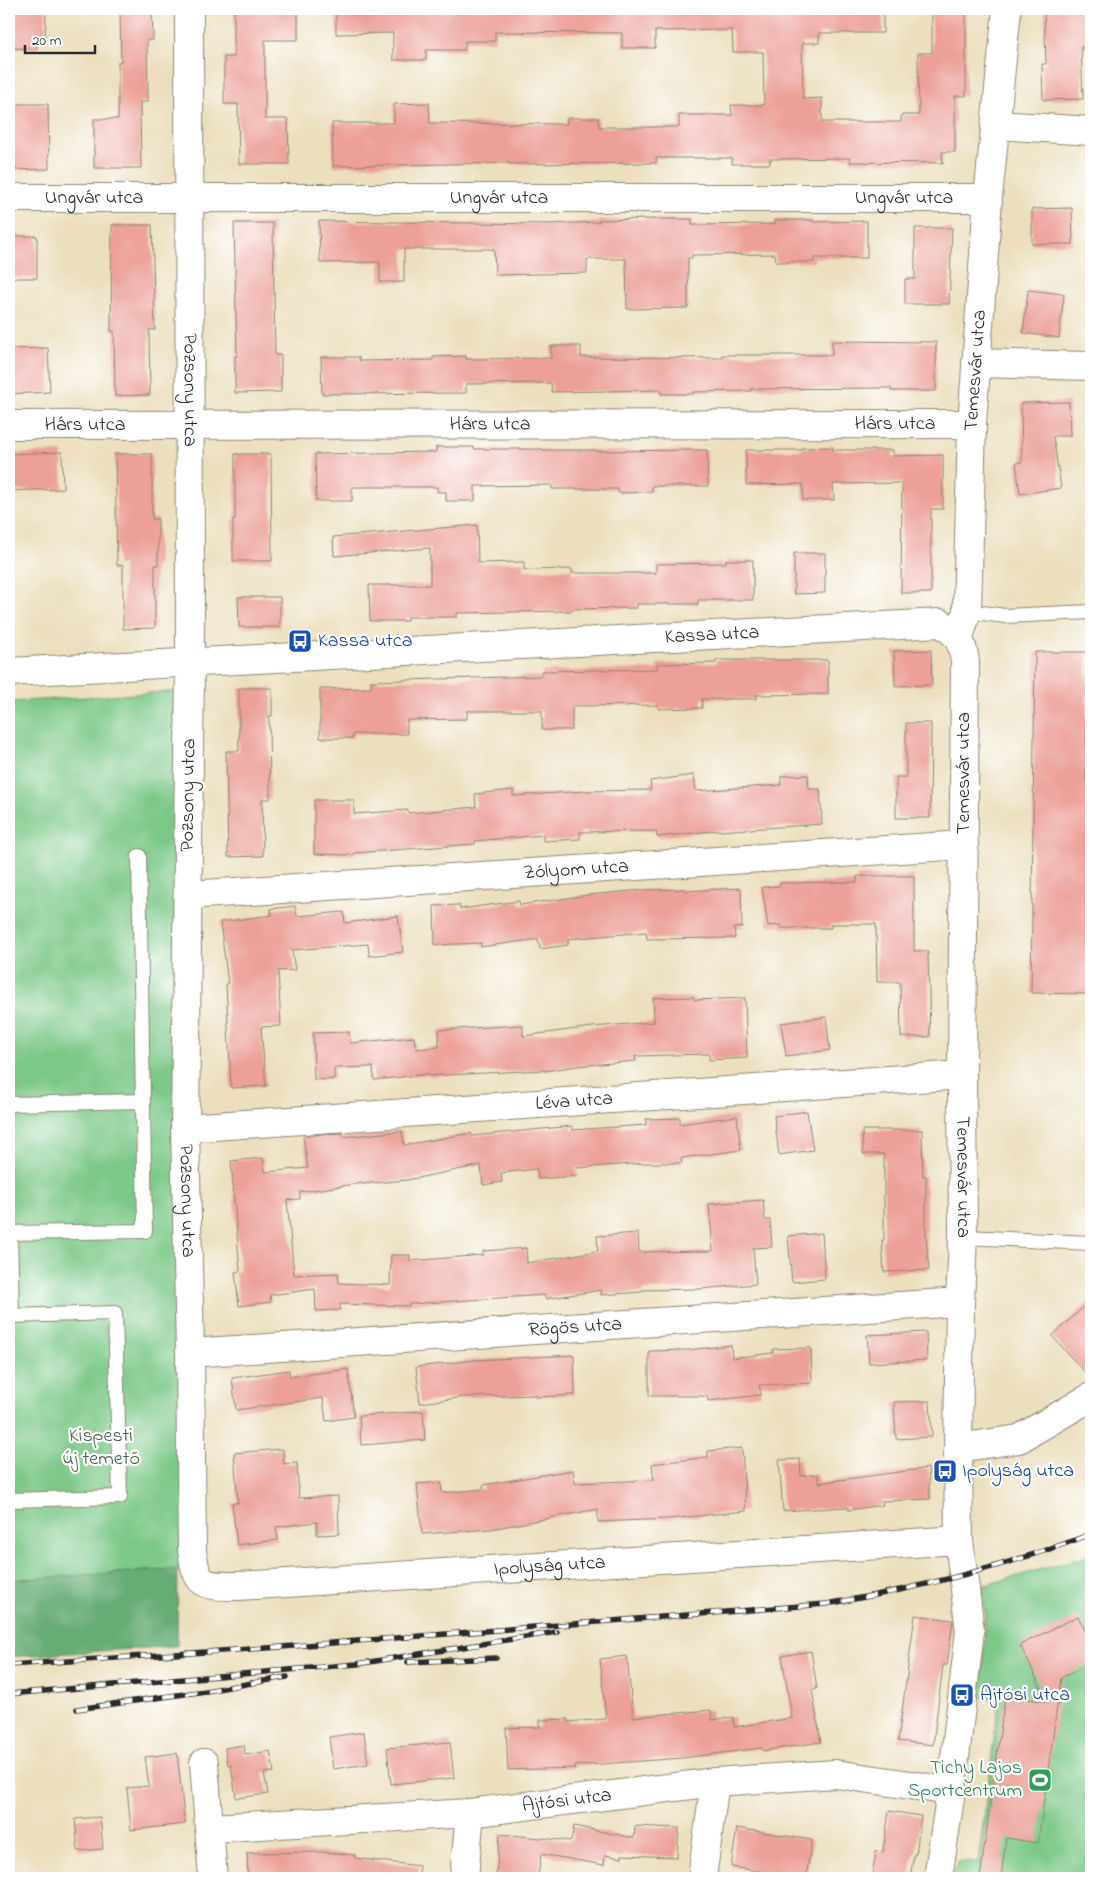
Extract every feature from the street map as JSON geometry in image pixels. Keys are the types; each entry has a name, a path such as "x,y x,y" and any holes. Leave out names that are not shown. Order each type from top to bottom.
{"street":[{"name":"Pozsony utca","path":"188,9 190,664 185,1128 192,1550 195,1570 200,1580"},
{"name":"Temesvár utca","path":"938,1878 970,1631 959,1540 960,1302 964,1237 962,1076 965,662 964,650 959,638 967,611 972,424 976,363 988,198 1007,9"},
{"path":"996,125 1091,131"},
{"name":"Ungvár utca","path":"9,198 988,198"},
{"path":"976,363 1091,366"},
{"name":"Hárs utca","path":"9,425 972,424"},
{"name":"Kassa utca","path":"9,672 190,664 940,622 950,628 959,638"},
{"name":"Zólyom utca","path":"188,895 964,845"},
{"name":"Léva utca","path":"185,1128 962,1076"},
{"name":"Rögös utca","path":"190,1353 960,1302"},
{"path":"958,1448 1019,1439 1091,1397"},
{"name":"Ipolyság utca","path":"200,1580 209,1586 239,1586 959,1540"},
{"path":"204,1763 213,1878"},
{"name":"Ajtósi utca","path":"210,1828 470,1814 714,1782 836,1774 950,1791"},
{"path":"702,1878 714,1782"},
{"path":"464,1878 470,1814"}],"lane":[{"path":"967,611 1005,616 1091,612"},
{"path":"9,1500 120,1498 115,1313 10,1316 9,1233 145,1231 140,856"},
{"path":"9,1104 142,1101"},
{"path":"964,1237 1091,1244"}],"green space":[{"name":"Kispesti új temető","path":"181,691 196,1554 178,1569 9,1580 9,702"},
{"name":"Tichy Lajos Sportcentrum","path":"1091,1555 1091,1878 954,1878 957,1861 978,1863 999,1700 979,1697 985,1628 982,1586"},
{"path":"178,1569 177,1646 9,1657 9,1580"}],"building":[{"path":"9,9 46,9 45,41 37,41 37,49 9,48"},
{"path":"120,9 152,9 153,40 147,40 148,102 140,102 141,168 94,168 94,119 118,119 118,62 121,62"},
{"path":"234,9 298,9 298,40 265,40 265,119 288,119 289,164 239,164 238,104 224,104 224,57 234,57"},
{"path":"336,9 883,9 883,33 819,33 819,43 802,43 803,99 822,98 822,122 901,122 901,115 919,115 918,53 932,53 932,9 966,9 966,96 955,96 955,152 942,152 943,163 850,162 850,158 770,159 770,164 732,164 732,158 656,158 656,163 333,166 332,123 394,123 394,104 429,103 430,123 567,124 567,118 598,118 599,127 679,127 679,115 732,115 731,105 764,105 763,52 733,52 732,30 655,31 655,48 622,48 622,33 495,32 495,41 465,41 465,50 426,50 426,60 393,60 393,33 336,34"},
{"path":"1044,9 1091,9 1091,47 1081,47 1083,99 1043,100 1042,64 1046,64"},
{"path":"9,104 48,104 49,169 9,170"},
{"path":"1072,208 1073,244 1032,244 1032,209"},
{"path":"692,219 692,225 775,224 775,220 813,220 813,222 867,221 867,258 814,258 814,262 776,262 775,254 692,255 692,258 688,258 688,308 627,309 626,259 587,259 587,273 495,275 494,249 404,249 404,282 380,282 380,262 320,263 319,221 547,224 599,222 599,220"},
{"path":"234,223 273,223 275,355 281,355 281,392 235,393 235,356 237,356"},
{"path":"112,225 152,225 155,330 149,330 150,395 115,396 114,331 111,331"},
{"path":"915,228 952,228 949,304 905,304 905,279 915,279"},
{"path":"9,236 37,236 37,278 9,278"},
{"path":"1028,290 1064,294 1059,338 1023,333"},
{"path":"832,341 936,342 936,391 891,391 891,388 751,389 751,391 693,392 693,394 661,394 661,390 552,392 551,383 466,384 466,393 322,394 321,357 359,357 359,361 433,360 433,357 466,356 466,359 551,358 551,346 581,346 581,357 722,358 722,355 832,355"},
{"path":"48,348 50,392 9,394 9,349"},
{"path":"1069,402 1070,436 1053,436 1061,488 1020,494 1016,463 1022,462 1021,403"},
{"path":"436,447 596,451 707,450 708,486 652,486 652,492 618,493 618,489 552,489 552,485 475,486 475,501 446,501 446,492 437,492 437,487 352,487 352,501 316,501 315,454 436,452"},
{"path":"833,447 833,450 893,450 893,456 943,455 943,509 931,509 931,593 901,593 902,483 833,484 834,500 803,500 803,484 746,485 746,450 802,450 802,448"},
{"path":"62,452 63,489 9,491 9,454"},
{"path":"115,454 152,454 152,519 158,519 158,565 155,565 155,628 123,629 123,565 117,565"},
{"path":"235,454 271,454 272,561 233,561"},
{"path":"477,525 478,563 524,562 524,570 572,569 572,573 656,573 656,564 726,563 726,560 753,560 753,600 698,600 698,604 637,604 637,608 572,609 572,611 457,613 457,617 407,617 407,621 370,621 369,585 430,585 430,548 334,556 333,537"},
{"path":"794,553 825,553 825,593 794,594"},
{"path":"238,597 280,597 280,627 239,627"},
{"path":"931,650 932,685 895,686 894,651"},
{"path":"1035,652 1087,652 1086,781 1091,781 1091,994 1031,993"},
{"path":"716,660 828,660 828,694 756,695 756,699 702,699 702,708 658,709 658,705 572,706 572,730 542,730 542,711 467,711 467,719 407,720 407,734 353,734 353,738 320,738 320,689 371,688 371,681 542,676 542,671 657,669 657,664 716,663"},
{"path":"239,688 272,688 272,716 269,716 270,799 262,799 263,856 228,857 226,751 239,751"},
{"path":"906,723 931,723 930,818 896,818 896,777 906,777"},
{"path":"694,775 696,791 781,785 781,776 808,775 809,789 820,789 822,824 720,830 657,837 656,831 580,832 580,839 543,841 543,835 475,841 475,844 354,853 354,855 314,854 314,800 354,800 354,814 408,810 408,813 476,807 475,794 513,790 513,796 586,791 651,790 650,781"},
{"path":"857,876 914,876 914,951 928,951 930,1037 901,1037 900,982 877,982 876,924 831,924 831,928 781,928 781,925 768,926 762,887 780,886 780,883 857,882"},
{"path":"741,888 742,927 734,928 735,938 647,939 646,932 568,939 568,945 540,949 538,939 481,947 481,943 435,945 434,906 459,905 460,909 519,901 520,905 588,895 642,890 685,889 685,891"},
{"path":"295,906 297,916 344,912 345,923 398,916 403,952 369,956 368,944 292,950 295,970 278,971 281,1026 261,1027 266,1086 231,1088 226,983 228,983 220,922 272,915 271,909"},
{"path":"694,997 694,1000 745,998 747,1058 709,1060 709,1054 635,1056 636,1061 544,1071 429,1076 429,1074 374,1080 373,1067 334,1068 334,1079 314,1080 313,1033 349,1032 350,1043 414,1037 416,1049 439,1047 439,1030 523,1025 523,1036 592,1027 654,1022 653,998"},
{"path":"826,1017 830,1050 786,1056 781,1023"},
{"path":"807,1111 813,1150 779,1155 774,1116"},
{"path":"737,1116 741,1150 681,1158 682,1163 647,1163 576,1168 577,1176 538,1179 537,1169 501,1173 502,1182 483,1185 481,1165 407,1180 362,1183 300,1192 300,1199 287,1200 294,1275 338,1273 339,1283 390,1285 391,1255 410,1255 410,1261 483,1255 483,1251 526,1248 527,1263 598,1251 597,1236 638,1233 639,1252 713,1251 709,1204 763,1200 765,1220 770,1220 772,1247 753,1248 756,1284 700,1289 642,1290 642,1292 601,1295 601,1290 545,1299 545,1295 409,1304 409,1306 340,1304 340,1310 316,1311 315,1289 270,1295 271,1302 239,1306 235,1272 240,1271 231,1161 263,1158 265,1172 308,1168 303,1137 321,1134 342,1133 343,1137 402,1131 404,1145 471,1133 472,1136 572,1126 572,1130 646,1125 646,1119 680,1118 680,1124"},
{"path":"862,1130 922,1130 923,1176 926,1176 926,1238 929,1270 884,1272 882,1240 884,1240 884,1154 863,1154"},
{"path":"822,1233 825,1279 792,1282 788,1236"},
{"path":"1091,1300 1091,1379 1052,1336"},
{"path":"926,1332 927,1360 869,1363 867,1335"},
{"path":"731,1345 732,1358 773,1353 773,1349 811,1348 812,1383 759,1385 761,1395 708,1401 707,1396 649,1396 649,1351 688,1350"},
{"path":"574,1355 575,1395 465,1397 420,1403 416,1367 475,1360"},
{"path":"348,1369 354,1417 326,1421 323,1398 236,1410 232,1378 289,1370 290,1377"},
{"path":"930,1401 932,1437 896,1439 894,1402"},
{"path":"423,1411 425,1440 361,1445 359,1416"},
{"path":"742,1448 746,1511 668,1519 598,1522 598,1509 491,1529 422,1534 417,1484 441,1482 442,1493 484,1489 483,1485 573,1470 575,1483 654,1480 652,1464 708,1457 708,1451"},
{"path":"283,1449 284,1464 297,1463 299,1498 338,1496 339,1534 317,1535 317,1522 276,1527 278,1540 237,1545 232,1503 238,1503 234,1453"},
{"path":"800,1459 801,1476 818,1474 818,1483 928,1468 930,1499 882,1501 883,1505 848,1510 848,1507 783,1511 779,1460"},
{"path":"915,1615 953,1620 947,1665 943,1665 933,1745 898,1741"},
{"path":"1078,1616 1091,1643 1091,1663 1061,1678 1038,1843 1006,1838 1001,1878 980,1878 1005,1696 1048,1702 1020,1645"},
{"path":"811,1651 817,1689 812,1690 821,1742 763,1751 762,1748 682,1758 575,1766 575,1768 508,1770 506,1728 540,1727 540,1720 568,1719 568,1722 606,1719 600,1659 627,1656 633,1717 711,1710 712,1720 733,1717 734,1727 792,1718 782,1656"},
{"path":"364,1732 368,1764 333,1769 329,1737"},
{"path":"450,1742 454,1778 391,1784 387,1748"},
{"path":"244,1745 245,1755 270,1751 274,1772 264,1773 268,1794 236,1798 231,1765 228,1766 225,1748"},
{"path":"177,1753 185,1824 131,1830 127,1788 149,1786 145,1757"},
{"path":"889,1811 921,1816 916,1854 914,1854 910,1878 872,1878 876,1851 883,1852"},
{"path":"100,1817 103,1849 78,1851 75,1819"},
{"path":"574,1826 634,1838 635,1826 679,1828 677,1857 622,1855 622,1858 605,1855 604,1865 541,1854 538,1878 496,1875 500,1834 571,1841"},
{"path":"737,1828 812,1840 806,1878 731,1867"},
{"path":"322,1852 355,1855 355,1858 419,1866 419,1878 248,1878 247,1853"}],"railway":[{"path":"9,1665 281,1647 826,1604 960,1576 1026,1557 1091,1534"},
{"path":"9,1694 357,1664 557,1632"},
{"path":"408,1662 496,1658"},
{"path":"77,1709 206,1691 287,1677"}],"place":[{"name":"Kassa utca","path":"300,641"},
{"name":"Ipolyság utca","path":"945,1471"},
{"name":"Ajtósi utca","path":"962,1695"},
{"name":"Tichy Lajos Sportcentrum","path":"1040,1780"}]}
